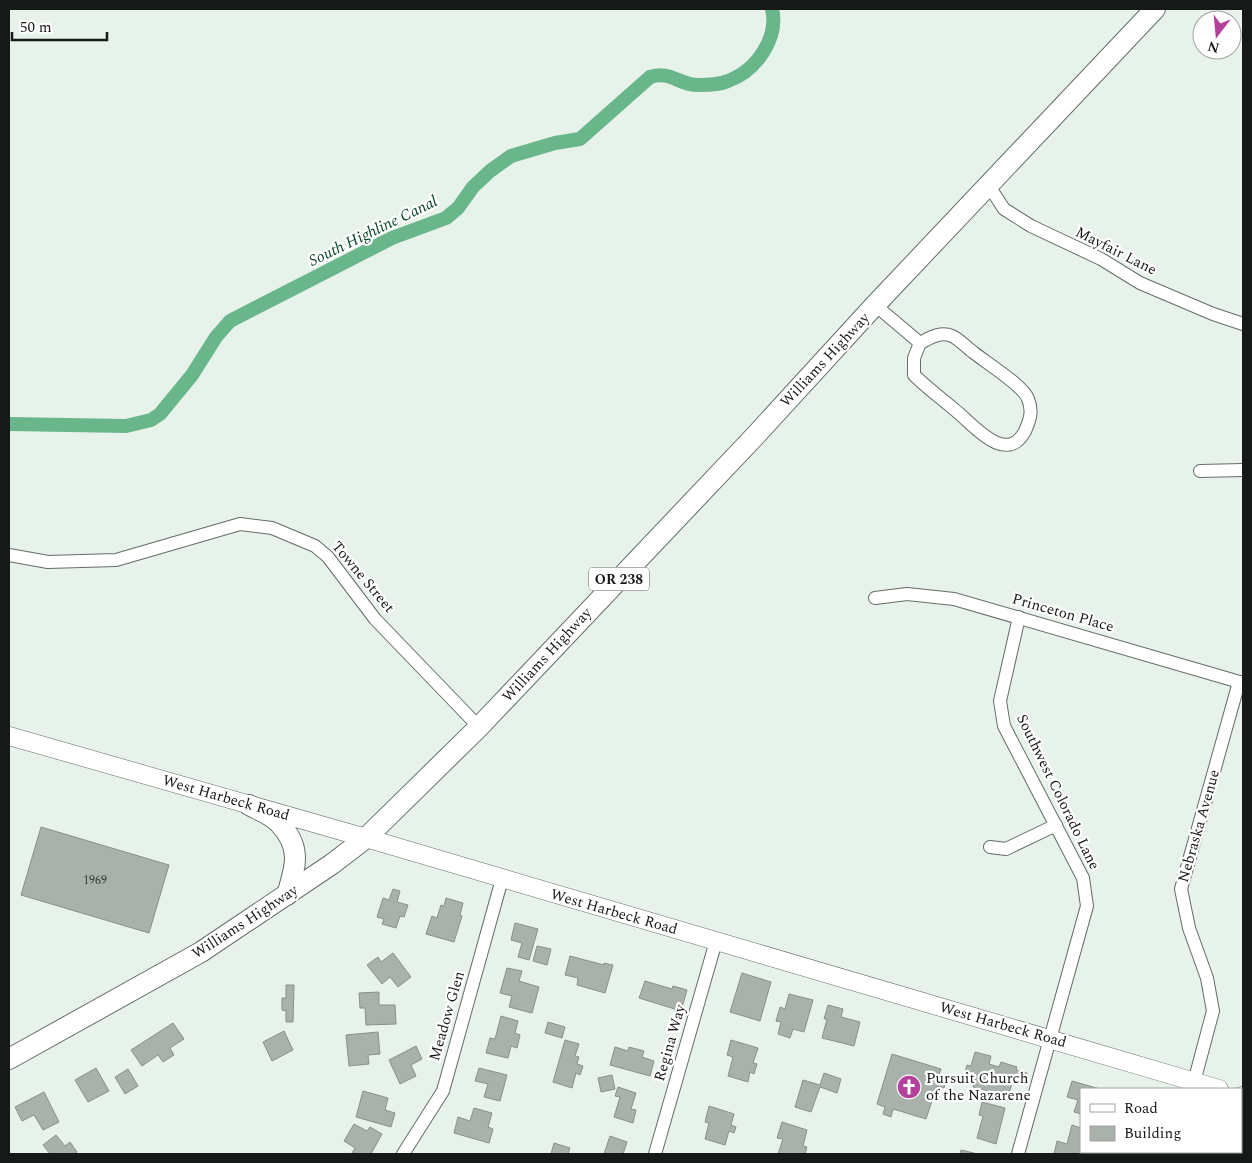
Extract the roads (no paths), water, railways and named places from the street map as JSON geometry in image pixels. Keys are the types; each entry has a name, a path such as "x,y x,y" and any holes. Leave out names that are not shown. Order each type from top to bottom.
{"main road":[{"name":"Williams Highway","path":"9,1059 201,952 287,895 366,838 479,727 1155,9"},
{"path":"249,805 279,822 294,844 295,868 287,895"}],"street":[{"name":"Mayfair Lane","path":"989,186 1004,209 1031,226 1101,260 1140,283 1213,314 1243,324"},
{"path":"875,306 920,343"},
{"path":"936,334 951,336 1014,384 1027,396 1032,410 1023,435 1012,444 1001,445 985,437 956,410 927,388 914,375 914,358 920,343 936,334"},
{"path":"1200,471 1243,470"},
{"name":"Towne Street","path":"9,556 48,562 116,560 240,524 272,528 315,546 328,557 375,619 479,727"},
{"name":"Princeton Place","path":"875,598 907,594 954,598 1241,682"},
{"name":"Southwest Colorado Lane","path":"1018,1154 1087,906 1083,878 1004,726 1000,702 1019,617"},
{"name":"Nebraska Avenue","path":"1193,1086 1213,1011 1207,978 1189,928 1181,890 1241,682"},
{"name":"West Harbeck Road","path":"9,736 366,838 1050,1039 1193,1086 1210,1088"},
{"path":"990,847 1006,849 1056,825"},
{"name":"Meadow Glen","path":"403,1154 443,1091 502,879"},
{"name":"Regina Way","path":"656,1154 716,941"}],"waterway":[{"name":"South Highline Canal","path":"9,424 126,426 151,420 160,414 192,375 216,337 230,321 392,238 446,218 458,208 473,187 490,171 511,156 555,143 580,139 650,77 664,75 685,83 702,85 721,83 738,76 748,70 769,42 772,31 772,9"}],"place":[{"name":"Pursuit Church of the Nazarene","path":"909,1087"}]}
